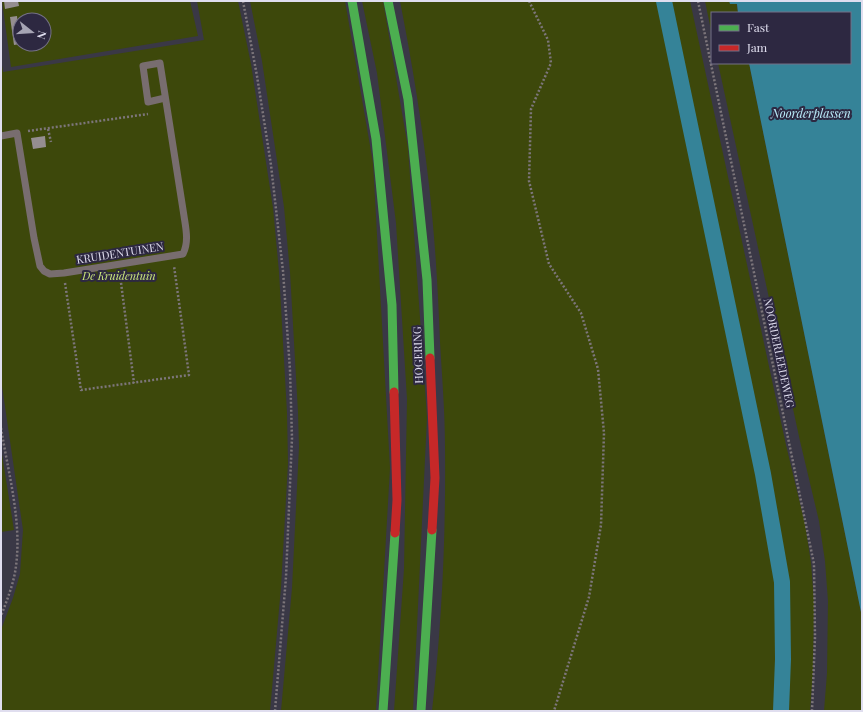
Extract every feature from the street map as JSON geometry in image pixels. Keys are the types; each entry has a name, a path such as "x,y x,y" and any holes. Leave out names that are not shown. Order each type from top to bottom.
{"highway":[{"path":"352,1 376,139 392,305 397,500 383,711"},
{"name":"HOGERING","path":"388,1 408,99 427,280 435,478 421,711"}],"lane":[{"name":"KRUIDENTUINEN","path":"17,133 40,266 50,274 183,254 187,238 160,63 143,66 148,102 165,98"},
{"path":"1,136 17,133"}],"path":[{"path":"243,1 271,165 283,271 290,370 292,438 286,577 275,711"},
{"path":"530,1 548,40 551,63 531,109 529,181 549,264 581,313 598,369 604,432 601,525 589,597 554,711"},
{"name":"NOORDERLEEDEWEG","path":"698,1 711,62"},
{"name":"NOORDERLEEDEWEG","path":"711,64 814,564 815,637 812,711"},
{"path":"17,133 154,113"},
{"path":"48,129 51,142"},
{"path":"64,273 81,390 189,375 172,256"},
{"path":"119,264 134,383"},
{"path":"1,428 15,510 17,539 16,565 9,595 1,616"}],"green space":[{"path":"2,1 190,1 198,36 11,67"},
{"name":"De Kruidentuin","path":"197,1 238,1 251,64 273,208 279,272 287,413 288,463 281,587 270,711 1,711 1,630 20,574 23,530 1,379 1,59 3,72 204,40"},
{"path":"250,1 345,1 373,163 390,468 376,711 281,711 292,588 299,447 298,412 290,272 284,207 262,61"},
{"path":"362,1 383,1 408,148 427,417 413,711 394,711 404,569 407,399 396,223 377,73"},
{"path":"400,1 690,1 786,445 805,524 811,563 814,602 813,672 810,711 432,711 441,612 444,545 444,407 436,264 429,185 409,47"},
{"path":"705,1 736,1 738,12 711,12 711,30"},
{"path":"718,64 749,64 862,617 862,711 824,711 827,673 828,601 825,561 819,521 800,441"},
{"path":"1,448 14,530 1,532"}],"water":[{"name":"Noorderplassen","path":"729,1 862,1 862,617 749,64 851,64 851,12 738,12 737,4 730,4"}],"building":[{"path":"4,1 18,1 19,6 5,9"},
{"path":"10,17 12,17 12,31"},
{"path":"45,136 46,147 33,149 31,138"}],"waterway":[{"path":"664,1 763,474 782,582 783,659 781,711"}],"traffic: fast":[{"path":"352,1 376,139 392,305 394,392"},
{"path":"388,1 408,99 427,280 430,358"},
{"path":"421,711 432,530"},
{"path":"383,711 395,533"}],"traffic: jam":[{"path":"430,358 435,478 432,530"},
{"path":"394,392 397,500 395,533"}]}
